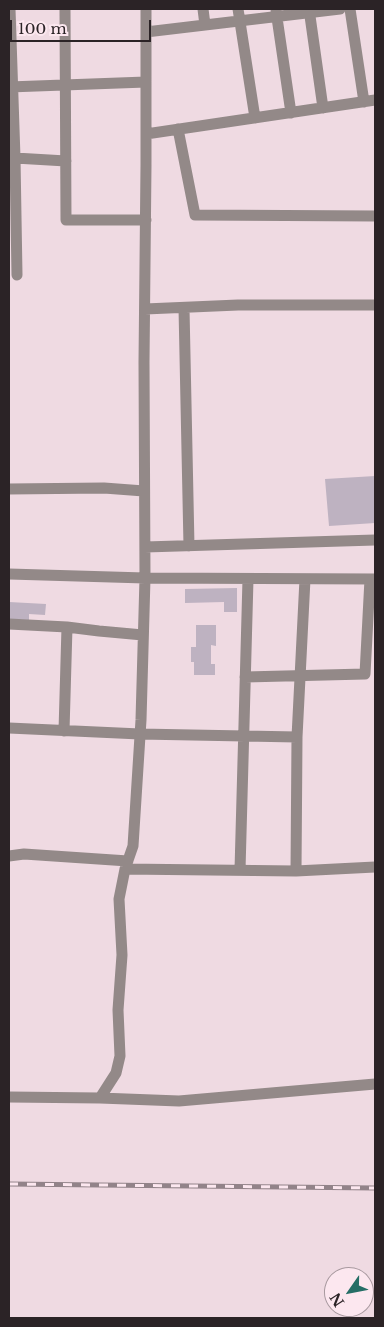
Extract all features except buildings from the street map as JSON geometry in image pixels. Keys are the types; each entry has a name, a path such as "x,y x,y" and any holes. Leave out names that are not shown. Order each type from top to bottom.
{"street":[{"path":"10,9 12,158 17,275"},
{"path":"65,9 66,220 146,220"},
{"path":"100,1098 116,1073 120,1056 118,1010 122,955 119,899 133,846 140,734 145,578 146,9"},
{"path":"203,9 206,25"},
{"path":"238,9 255,118"},
{"path":"146,32 240,21 276,13 340,9"},
{"path":"146,134 370,101 350,9"},
{"path":"310,11 323,108"},
{"path":"276,13 291,113"},
{"path":"11,87 146,82"},
{"path":"178,129 195,215 375,216"},
{"path":"12,158 66,162"},
{"path":"144,309 238,305 375,305"},
{"path":"184,308 188,546"},
{"path":"9,489 104,488 144,491"},
{"path":"145,547 375,540"},
{"path":"9,574 145,578 373,578 365,674 245,676"},
{"path":"240,870 248,579"},
{"path":"296,871 297,737 305,579"},
{"path":"9,624 67,626 99,631 143,634"},
{"path":"64,730 67,626"},
{"path":"9,728 140,734 297,737"},
{"path":"9,856 24,854 127,865 240,870 296,871 375,867"},
{"path":"9,1097 100,1098 179,1102 375,1084"}],"railway":[{"path":"9,1184 375,1188"}]}
